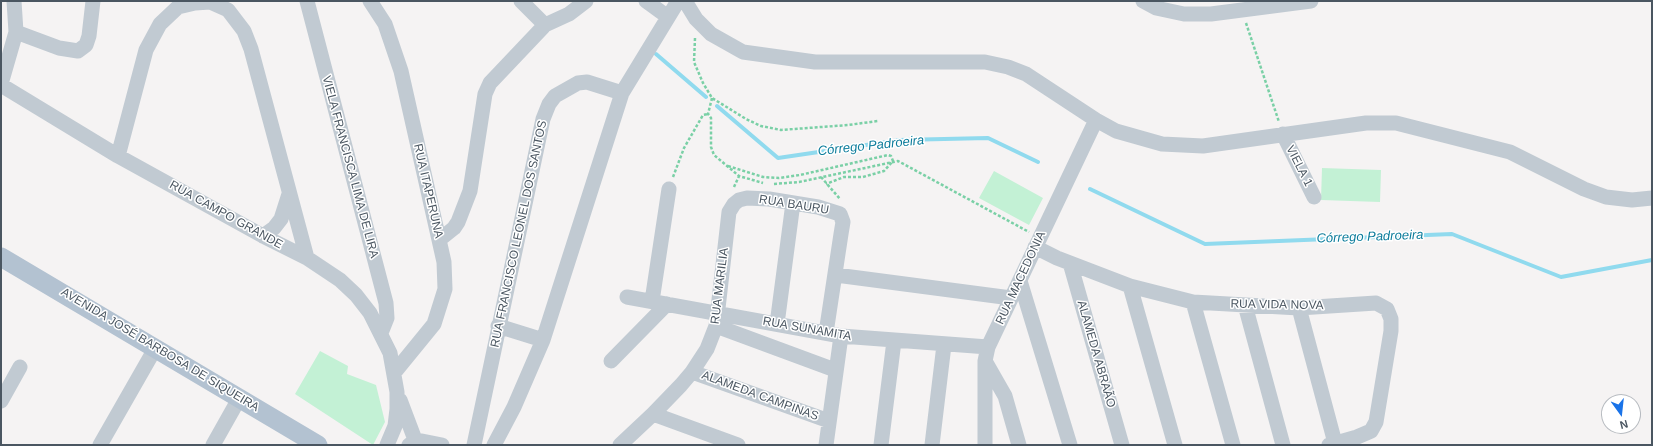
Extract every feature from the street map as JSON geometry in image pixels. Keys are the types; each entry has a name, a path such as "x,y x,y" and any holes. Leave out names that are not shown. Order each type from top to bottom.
{"main road":[{"name":"AVENIDA JOSÉ BARBOSA DE SIQUEIRA","path":"1,256 240,397 318,445"}],"street":[{"path":"1,84 16,32 14,1"},
{"path":"16,32 59,48 78,51 86,45 89,36 93,1"},
{"name":"VIELA FRANCISCA LIMA DE LIRA","path":"307,1 386,303 387,318 381,333"},
{"name":"RUA ITAPERUNA","path":"370,1 385,24 401,71 444,262 445,289 434,324 394,373"},
{"path":"521,1 545,25"},
{"path":"439,240 454,228 458,222 470,191 485,94 490,83 545,25 569,14 586,1"},
{"path":"646,1 668,16"},
{"path":"494,445 543,340 622,93 678,1"},
{"path":"685,1 696,19 711,34 743,52 815,62 985,62 1008,67 1026,74 1096,120 1116,131 1162,144 1203,146 1366,123 1396,123 1510,152 1584,189 1606,197 1632,200 1652,198"},
{"path":"1143,1 1156,8 1184,14 1211,14 1277,3 1311,1"},
{"path":"118,156 146,50 160,24 178,7 195,3 210,2 228,10 244,31 251,50 307,258"},
{"name":"RUA FRANCISCO LEONEL DOS SANTOS","path":"474,445 543,119 549,104 556,96 578,83 587,82 622,93"},
{"name":"RUA CAMPO GRANDE","path":"1,84 118,156 263,236 307,258 340,280 356,295 370,313 381,333 390,353 397,392 414,444"},
{"name":"RUA MACEDONIA","path":"985,445 987,354 1037,242 1096,120"},
{"name":"VIELA 1","path":"1283,134 1314,197"},
{"path":"652,301 669,189"},
{"path":"263,236 274,228 281,219 289,194"},
{"name":"RUA BAURU","path":"729,212 734,204 739,200 747,198 818,207 840,214 843,222 826,333"},
{"path":"777,324 793,203"},
{"name":"RUA MARILIA","path":"620,445 653,414 692,372 707,349 717,319 729,212"},
{"name":"RUA VIDA NOVA","path":"1037,242 1070,263 1130,286 1193,302 1299,308 1376,303 1387,309 1391,319 1391,331 1380,406 1376,422 1371,431 1357,437 1332,444"},
{"name":"ALAMEDA ABRAÃO","path":"1070,263 1122,445"},
{"path":"836,275 1011,298"},
{"path":"1020,281 1070,445"},
{"path":"1130,286 1175,445"},
{"name":"RUA SUNAMITA","path":"627,297 667,304 717,319 777,324 841,336 944,345 987,354"},
{"path":"1193,302 1233,445"},
{"path":"611,361 667,304"},
{"path":"1245,305 1283,445"},
{"path":"1299,308 1332,444"},
{"path":"717,319 835,370"},
{"path":"498,326 543,340"},
{"path":"826,445 835,370 841,336"},
{"path":"881,445 894,341"},
{"path":"932,445 944,345"},
{"path":"100,445 156,347"},
{"path":"987,354 1005,396 1019,445"},
{"path":"1,401 20,367"},
{"name":"ALAMEDA CAMPINAS","path":"692,372 829,421"},
{"name":"RUA CAMPO GRANDE","path":"387,445 396,426 397,392"},
{"path":"212,445 240,397"},
{"path":"653,414 738,445"},
{"path":"480,420 502,430"},
{"path":"414,444 442,445"}],"path":[{"path":"1242,10 1283,134"},
{"path":"696,19 694,62 702,83 712,98 746,120 761,126 781,130 848,125 878,121"},
{"path":"712,98 708,114 711,118 711,147 714,155 739,176 761,183 778,184 799,182 898,161 1037,242"},
{"path":"669,189 684,148 703,115 708,114"},
{"path":"727,166 763,177 779,178 800,176 888,154 894,161"},
{"path":"826,184 844,177 863,177 884,171 894,161"},
{"path":"732,191 739,176"},
{"path":"799,182 800,176"},
{"path":"821,177 843,202"}],"green space":[{"path":"1322,168 1381,170 1380,202 1321,200"},
{"path":"994,171 1043,198 1029,225 979,198"},
{"path":"320,351 348,366 347,374 376,385 385,422 373,445 295,394"}],"waterway":[{"name":"Córrego Padroeira","path":"656,54 706,97"},
{"name":"Córrego Padroeira","path":"717,106 778,158 900,140 988,138 1038,162"},
{"name":"Córrego Padroeira","path":"1090,189 1205,244 1452,234 1561,277 1652,260"}]}
